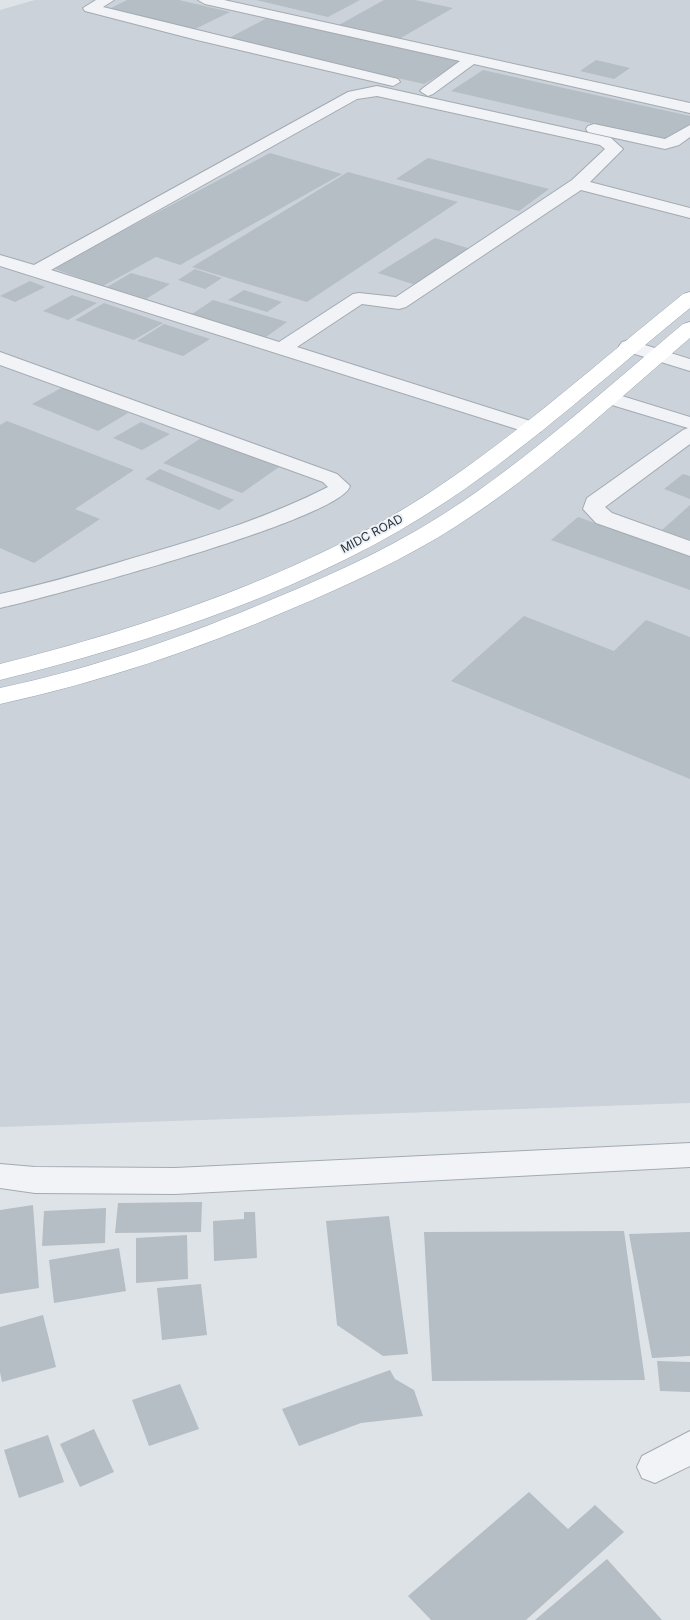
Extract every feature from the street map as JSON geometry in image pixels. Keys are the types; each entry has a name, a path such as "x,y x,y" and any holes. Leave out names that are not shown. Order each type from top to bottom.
{"main road":[{"name":"MIDC ROAD","path":"0,672 47,661 171,623 318,563 397,522 442,494 533,428 629,346 690,298"},
{"name":"MIDC ROAD","path":"0,696 60,682 190,642 342,578 423,536 470,506 609,398 690,328"}],"street":[{"path":"107,0 90,8 197,36 428,91 658,143 673,142 690,130"},
{"path":"205,0 690,108"},
{"path":"232,19 250,10"},
{"path":"197,36 214,27"},
{"path":"428,91 471,60"},
{"path":"36,271 353,95 364,92 376,91 605,141 615,149 578,184 399,303 359,298 283,348"},
{"path":"578,184 690,213"},
{"path":"0,260 533,428"},
{"path":"629,346 690,365"},
{"path":"609,398 690,423"},
{"path":"690,434 595,503 594,509 604,518 690,549"},
{"path":"0,579 34,594"},
{"path":"0,601 34,594"},
{"path":"0,1176 35,1180 175,1181 690,1155"},
{"path":"655,1467 690,1447"}],"lane":[{"path":"0,358 330,478 339,486 338,490 309,506 236,535 34,594"}],"shaded area":[{"path":"35,0 690,0 690,1103 0,1127 0,10"}],"building":[{"path":"127,0 179,0 230,12 193,30 107,10"},
{"path":"256,0 360,0 328,17"},
{"path":"384,0 415,0 453,8 399,39 337,26"},
{"path":"269,17 463,61 424,84 227,39"},
{"path":"596,60 630,68 614,79 580,71"},
{"path":"483,70 690,116 690,124 668,141 451,91"},
{"path":"270,153 342,174 180,265 156,257 103,286 52,268"},
{"path":"428,158 549,189 519,211 396,179"},
{"path":"348,172 458,202 307,302 192,267"},
{"path":"435,238 474,250 419,286 378,273"},
{"path":"195,269 222,278 205,289 178,280"},
{"path":"131,273 170,284 146,299 107,287"},
{"path":"30,281 45,287 15,302 0,296"},
{"path":"244,290 282,302 267,312 228,300"},
{"path":"72,295 97,303 68,320 43,311"},
{"path":"213,300 287,322 266,337 192,314"},
{"path":"104,303 163,323 134,340 75,320"},
{"path":"164,324 210,339 183,356 137,341"},
{"path":"63,387 128,413 98,431 32,404"},
{"path":"7,421 134,470 75,509 100,519 34,563 0,548 0,425"},
{"path":"141,422 170,434 142,450 113,438"},
{"path":"201,438 279,467 242,493 163,463"},
{"path":"160,469 234,500 219,510 145,479"},
{"path":"683,474 690,476 690,499 664,489"},
{"path":"690,505 690,540 662,530"},
{"path":"578,517 690,557 690,590 551,540"},
{"path":"524,616 614,651 646,620 690,637 690,779 451,681"},
{"path":"202,1202 201,1232 115,1233 118,1203"},
{"path":"33,1205 39,1288 0,1294 0,1210"},
{"path":"106,1208 105,1243 42,1246 44,1211"},
{"path":"244,1212 255,1212 257,1258 214,1261 213,1221 244,1219"},
{"path":"389,1216 408,1354 383,1356 337,1325 326,1221"},
{"path":"624,1231 645,1380 432,1381 424,1232"},
{"path":"690,1232 690,1356 652,1358 629,1234"},
{"path":"187,1235 188,1279 136,1283 136,1238"},
{"path":"119,1248 126,1291 54,1303 49,1260"},
{"path":"201,1284 207,1335 162,1340 157,1288"},
{"path":"43,1315 56,1367 2,1382 0,1372 0,1327"},
{"path":"657,1361 690,1362 690,1392 660,1391"},
{"path":"390,1370 395,1379 414,1390 423,1416 361,1423 299,1446 282,1409"},
{"path":"180,1384 199,1429 149,1446 132,1400"},
{"path":"94,1429 114,1472 80,1487 60,1444"},
{"path":"48,1435 64,1482 19,1498 4,1450"},
{"path":"529,1492 568,1529 595,1505 624,1532 526,1620 431,1620 408,1596"},
{"path":"607,1559 662,1620 535,1620"}]}
